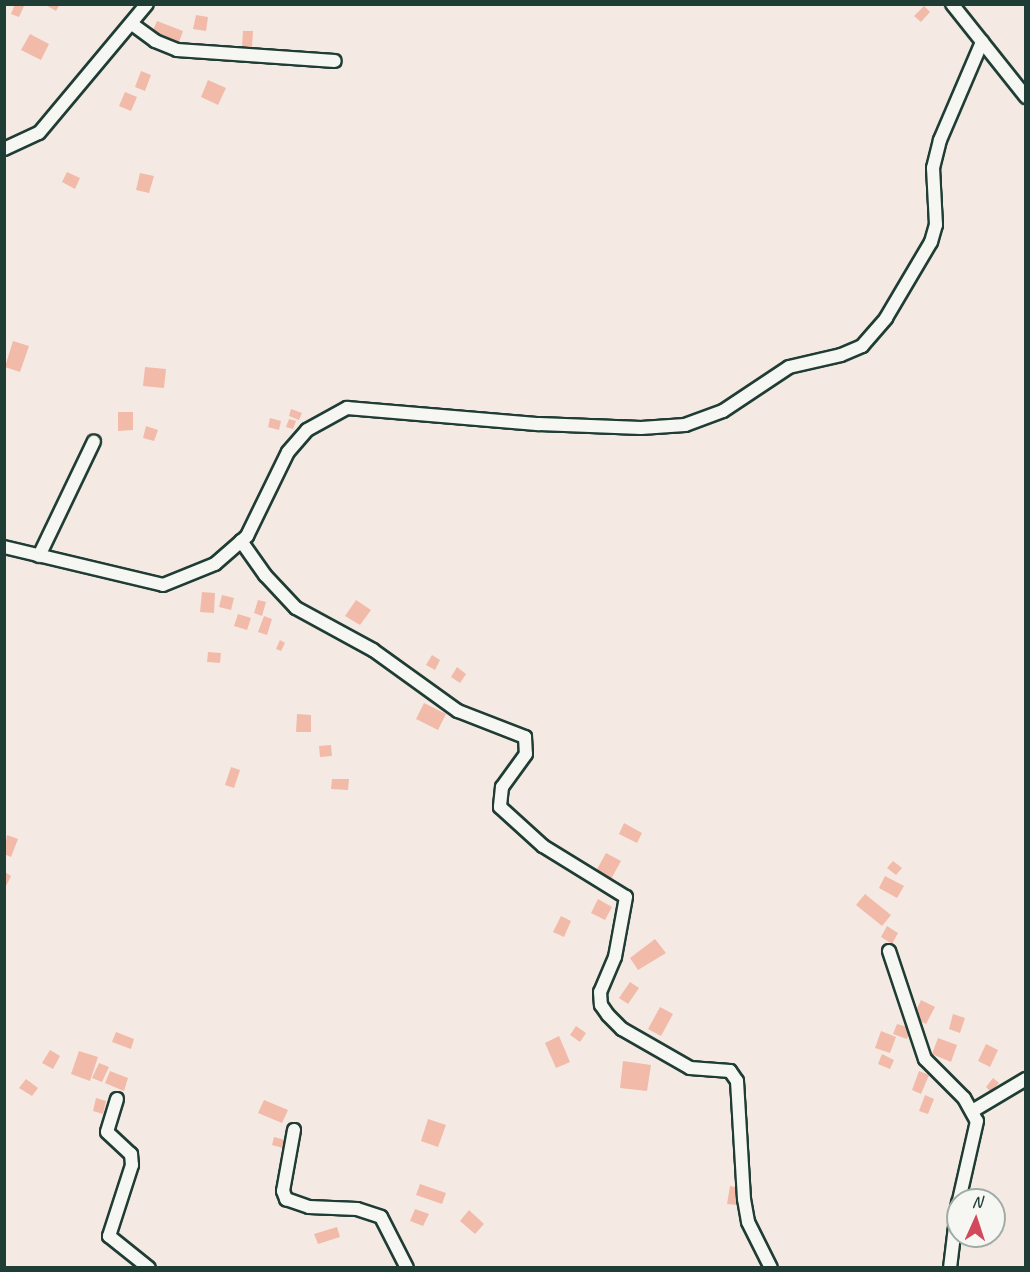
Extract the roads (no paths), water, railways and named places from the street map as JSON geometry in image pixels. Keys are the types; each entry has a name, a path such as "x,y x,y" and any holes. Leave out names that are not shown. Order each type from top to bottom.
{"street":[{"path":"4,149 39,133 147,4"},
{"path":"952,4 1026,97"},
{"path":"132,24 155,41 177,50 335,61"},
{"path":"4,547 163,585 214,564 241,541 263,509 288,452 307,430 347,408 550,424 641,428 686,425 723,411 789,367 841,355 862,346 886,318 932,242 936,225 933,168 940,140 982,42"},
{"path":"39,556 94,441"},
{"path":"241,541 265,575 296,608 373,650 458,711 525,737 525,754 502,787 500,807 543,846 626,897 615,957 600,992 601,1005 608,1015 622,1029 690,1068 730,1071 737,1081 744,1199 748,1222 771,1268"},
{"path":"888,951 926,1059 974,1110 977,1131 962,1188"},
{"path":"974,1110 1026,1079"},
{"path":"117,1099 107,1132 131,1154 132,1165 109,1236 149,1268"},
{"path":"294,1130 283,1191 286,1199 309,1208 357,1209 381,1217 407,1268"},
{"path":"950,1268 952,1248"}]}
